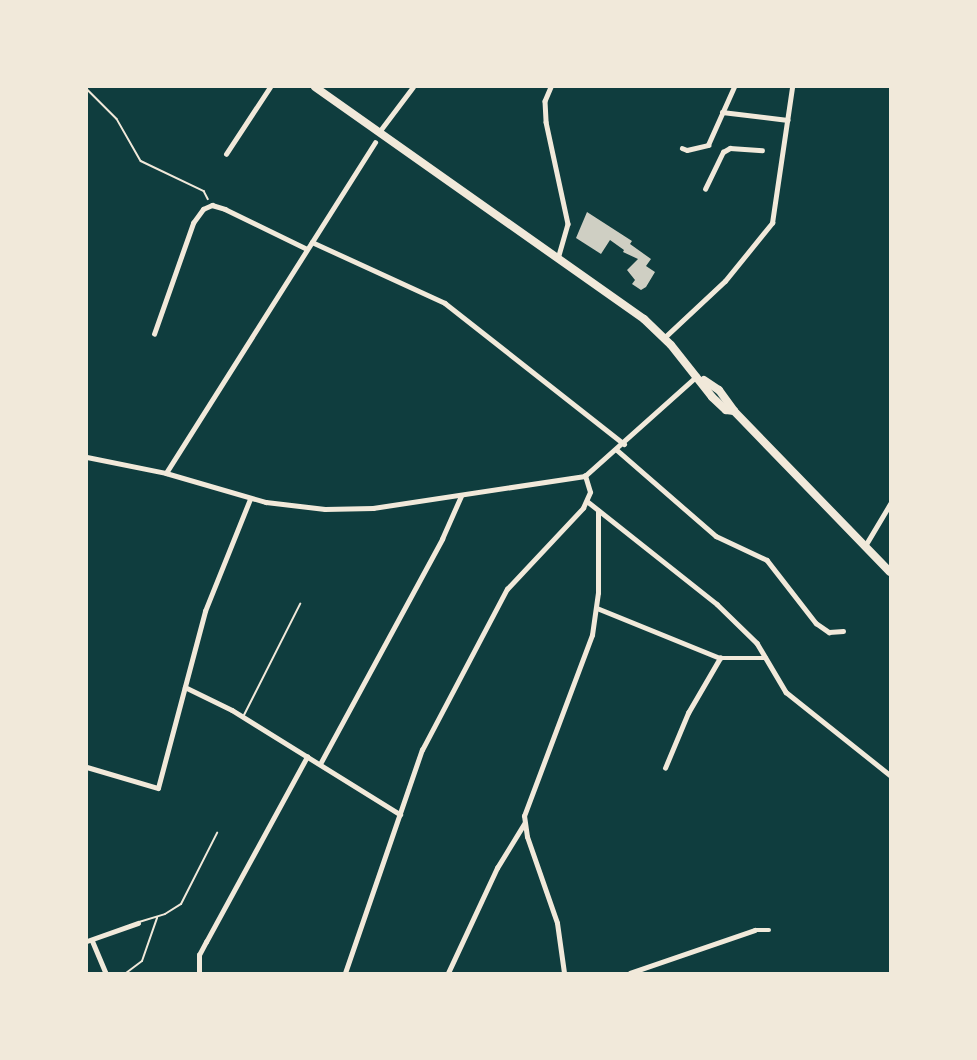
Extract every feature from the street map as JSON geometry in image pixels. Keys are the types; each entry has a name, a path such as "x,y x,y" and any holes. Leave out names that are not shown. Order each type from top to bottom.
{"main road":[{"path":"315,87 558,258 664,338 699,377 719,390 734,411 890,572"}],"street":[{"path":"226,154 270,87"},
{"path":"379,132 413,87"},
{"path":"551,87 545,101 546,122 568,224 558,258"},
{"path":"682,148 687,150 708,145 734,87"},
{"path":"664,338 725,281 772,223 792,87"},
{"path":"722,112 788,120"},
{"path":"166,473 375,143"},
{"path":"705,189 723,152 730,148 762,150"},
{"path":"154,334 193,224 203,209 212,205 306,249"},
{"path":"312,243 445,303 624,444"},
{"path":"87,458 166,473 250,499 341,509 462,496 585,476 699,377"},
{"path":"617,450 716,536 767,560 816,623 829,632 843,631"},
{"path":"345,973 431,730 507,589 587,501 590,492 585,476"},
{"path":"320,764 442,540 462,496"},
{"path":"87,767 159,788 205,611 250,499"},
{"path":"587,501 717,604 757,642 786,692 890,775"},
{"path":"864,546 890,504"},
{"path":"448,973 497,868 524,824 534,787 588,646 597,608 598,511"},
{"path":"597,608 720,658 766,658"},
{"path":"665,768 688,713 720,658"},
{"path":"185,687 243,717 400,814"},
{"path":"199,973 200,955 206,942 307,757"},
{"path":"524,824 555,917 564,973"},
{"path":"106,973 89,940 138,922"},
{"path":"630,973 755,930 769,930"}],"lane":[{"path":"243,717 300,604"},
{"path":"138,922 157,918 181,904 216,833"},
{"path":"126,973 142,961 157,918"}],"path":[{"path":"87,89 112,112 141,161 204,191 212,205"}],"building":[{"path":"587,212 632,241 630,244 651,259 646,266 655,272 646,287 641,290 632,284 635,280 627,270 638,259 623,252 624,250 610,240 601,254 576,238"}]}
